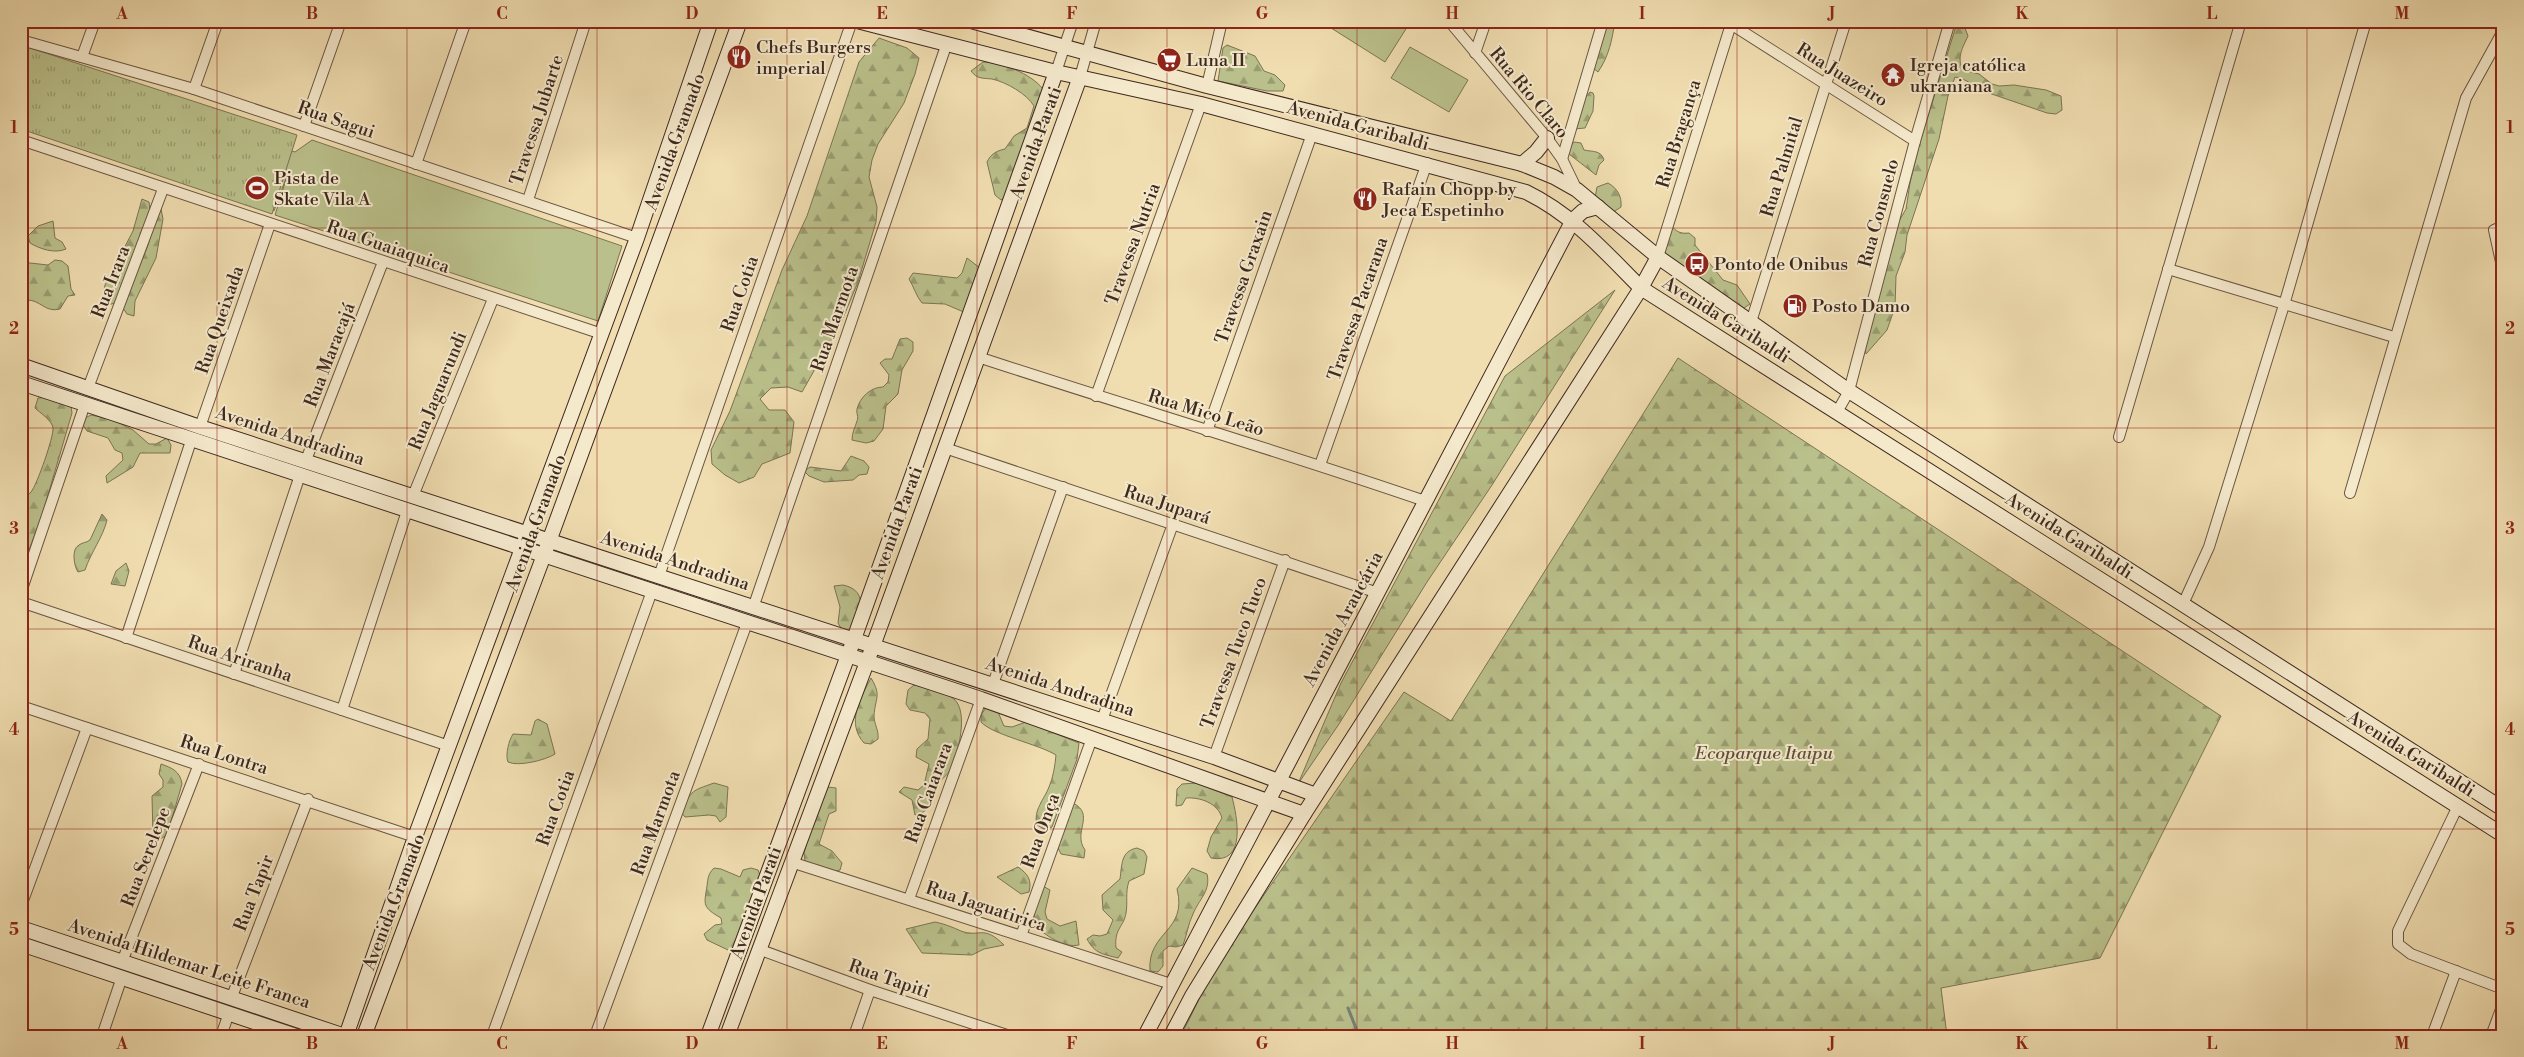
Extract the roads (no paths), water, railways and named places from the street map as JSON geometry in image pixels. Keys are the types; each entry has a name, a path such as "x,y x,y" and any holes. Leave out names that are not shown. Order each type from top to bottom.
{"street":[{"path":"82,57 95,21"},
{"path":"194,89 218,21"},
{"path":"304,126 341,21"},
{"path":"416,164 466,21"},
{"name":"Travessa Jubarte","path":"528,200 586,21"},
{"name":"Avenida Gramado","path":"346,1036 449,746 637,238 711,21"},
{"name":"Avenida Gramado","path":"364,1036 544,555 740,21"},
{"name":"Rua Cotia","path":"659,576 852,21"},
{"name":"Avenida Garibaldi","path":"857,21 1056,72 1201,104 1526,192 1552,204 1574,220 1641,288 2503,834"},
{"name":"Avenida Parati","path":"708,1036 854,639 1066,48 1074,21"},
{"name":"Avenida Parati","path":"727,1036 873,646 1080,77 1096,21"},
{"path":"1207,86 1222,21"},
{"name":"Rua Rio Claro","path":"1449,21 1547,138 1562,159 1577,190"},
{"path":"1475,53 1486,21"},
{"path":"1562,159 1603,21"},
{"name":"Rua Palmital","path":"1751,322 1846,21"},
{"name":"Rua Consuelo","path":"1837,412 1849,391 1915,141 1950,21"},
{"path":"2119,438 2241,21"},
{"path":"2182,604 2209,547 2284,305 2366,21"},
{"name":"Avenida Garibaldi","path":"979,22 1087,54 1207,86 1522,164 1554,177 1577,190 1598,206 1658,257 1849,391 2094,549 2503,808"},
{"name":"Rua Juazeiro","path":"1729,22 1915,141"},
{"name":"Rua Bragança","path":"1658,257 1729,22"},
{"path":"2350,493 2394,337 2466,98 2503,31"},
{"name":"Rua Sagui","path":"21,40 194,89 637,238"},
{"name":"Rua Marmota","path":"754,605 947,43"},
{"name":"Travessa Nutria","path":"1096,396 1201,104"},
{"name":"Travessa Graxain","path":"1208,431 1312,134"},
{"path":"1522,164 1536,152 1547,138"},
{"name":"Rua Guaiaquica","path":"21,140 163,189 602,334"},
{"name":"Travessa Pacarana","path":"1320,465 1426,164"},
{"name":"Rua Irara","path":"88,388 163,189"},
{"path":"1574,220 1583,211 1598,206"},
{"name":"Avenida Araucária","path":"1145,1036 1425,500 1574,220"},
{"name":"Rua Queixada","path":"200,427 270,224"},
{"path":"2498,228 2503,271"},
{"path":"1171,1036 1192,996 1304,814 1641,288 1658,257"},
{"name":"Rua Maracajá","path":"306,460 383,262"},
{"path":"2168,269 2394,337"},
{"name":"Rua Jaguarundi","path":"413,496 493,299"},
{"name":"Rua Mico Leão","path":"978,357 1425,500"},
{"name":"Avenida Andradina","path":"21,365 200,427 754,605 873,646 1214,757 1316,795"},
{"name":"Avenida Andradina","path":"21,383 848,654 1269,800 1304,814"},
{"path":"21,592 85,404"},
{"path":"126,638 192,438"},
{"name":"Rua Jupará","path":"945,448 1285,560 1378,593"},
{"path":"234,674 300,475"},
{"path":"993,684 1063,487"},
{"path":"342,710 407,511"},
{"path":"1102,720 1173,524"},
{"path":"2082,567 2094,549"},
{"name":"Travessa Tuco Tuco","path":"1214,757 1285,560"},
{"name":"Rua Cotia","path":"492,1036 652,591"},
{"name":"Rua Ariranha","path":"21,602 449,746"},
{"name":"Rua Marmota","path":"595,1036 748,622"},
{"name":"Rua Caiarara","path":"909,899 981,699"},
{"name":"Rua Lontra","path":"21,706 416,837"},
{"path":"21,906 87,728"},
{"name":"Rua Onça","path":"1021,936 1092,738"},
{"name":"Rua Serelepe","path":"122,962 199,764"},
{"name":"Rua Tapir","path":"231,999 308,800"},
{"path":"2458,806 2398,931 2398,944 2411,954 2503,989"},
{"name":"Rua Jaguatirica","path":"791,862 1171,984"},
{"name":"Avenida Hildemar Leite Franca","path":"21,928 346,1036"},
{"name":"Avenida Hildemar Leite Franca","path":"21,944 296,1036"},
{"name":"Rua Tapiti","path":"758,949 981,1032 1010,1036"},
{"path":"2432,1036 2456,971"},
{"path":"102,1036 122,977"},
{"path":"854,1036 870,990"},
{"path":"2491,1036 2503,1004"},
{"path":"221,1036 228,1013"}],"waterway":[{"path":"1348,1008 1359,1036"}],"place":[{"name":"Chefs Burgers imperial","path":"739,57"},
{"name":"Luna II","path":"1169,60"},
{"name":"Igreja católica ukraniana","path":"1893,75"},
{"name":"Pista de Skate Vila A","path":"257,188"},
{"name":"Rafain Chopp by Jeca Espetinho","path":"1365,199"},
{"name":"Ponto de Onibus","path":"1697,264"},
{"name":"Posto Damo","path":"1795,306"}],"park label":[{"name":"Ecoparque Itaipu","path":"1764,753"}]}
